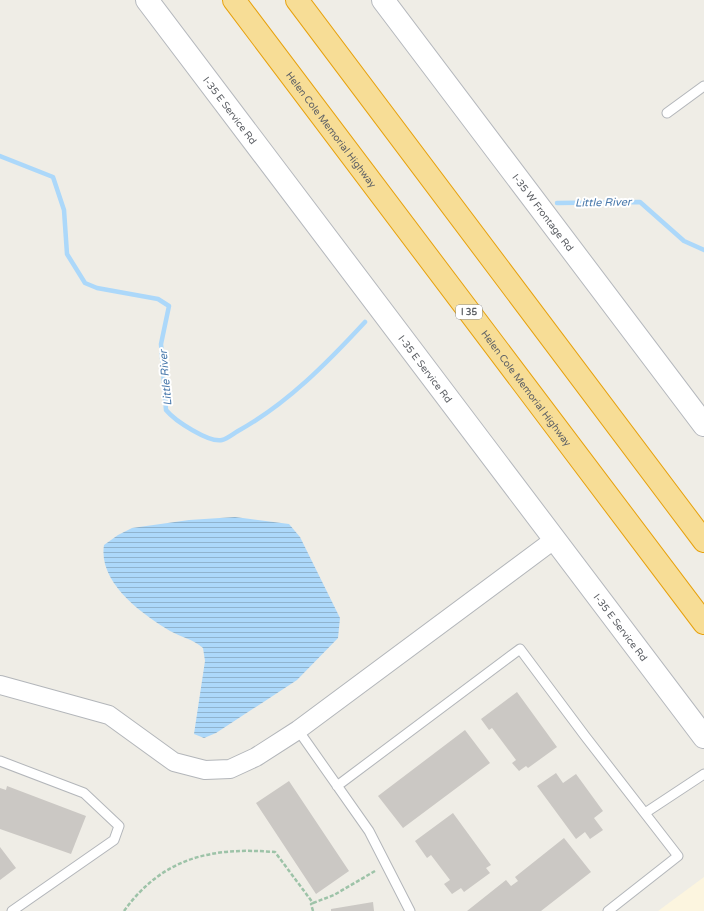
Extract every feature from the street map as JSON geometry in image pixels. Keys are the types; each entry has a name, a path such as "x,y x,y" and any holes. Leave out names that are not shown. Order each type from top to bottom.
{"highway":[{"name":"Helen Cole Memorial Highway","path":"234,0 704,623"},
{"path":"297,0 704,541"}],"street":[{"name":"I-35 E Service Rd","path":"147,0 704,737"},
{"name":"I-35 W Frontage Rd","path":"383,0 704,425"},
{"path":"0,685 109,715 174,762 205,770 230,768 256,758 298,730 555,539"}],"lane":[{"path":"667,113 704,86"},
{"path":"337,786 520,649 678,856 608,911"},
{"path":"298,730 317,754 337,786 369,831 410,911"},
{"path":"0,761 84,793 119,826 114,840 12,911"},
{"path":"645,813 704,774"}],"path":[{"path":"124,911 151,882 184,861 226,850 275,852 313,903 311,904 313,911"},
{"path":"313,903 334,895 386,864"}],"shaded area":[{"path":"704,877 704,911 658,911"}],"water":[{"path":"235,517 289,524 300,537 340,618 338,638 297,680 216,733 204,738 194,734 205,661 203,648 195,642 170,631 159,624 147,616 124,596 108,572 104,559 104,545 118,535 132,528 189,520"}],"building":[{"path":"517,692 557,747 528,768 526,766 519,771 512,763 516,760 492,728 489,730 481,719"},
{"path":"465,730 490,763 403,828 378,796"},
{"path":"556,773 563,783 576,774 603,811 594,818 603,830 590,839 585,832 576,839 537,786"},
{"path":"289,781 349,871 316,894 256,803"},
{"path":"7,786 86,816 71,854 0,829 0,788 6,790"},
{"path":"453,813 491,865 486,868 490,873 464,892 461,888 452,894 444,884 450,880 431,855 427,858 415,841"},
{"path":"564,838 591,872 541,911 467,911 506,880 511,886 518,881 515,877"},
{"path":"0,847 16,868 0,880"},
{"path":"373,902 374,911 331,911 331,909"}],"waterway":[{"name":"Little River","path":"0,156 53,177 64,210 67,254 85,283 97,288 158,299 169,306 161,344 166,410 170,415 201,435 216,440 222,440 228,438 256,420 306,381 365,322"},
{"name":"Little River","path":"557,203 640,202 684,241 704,250"}]}
